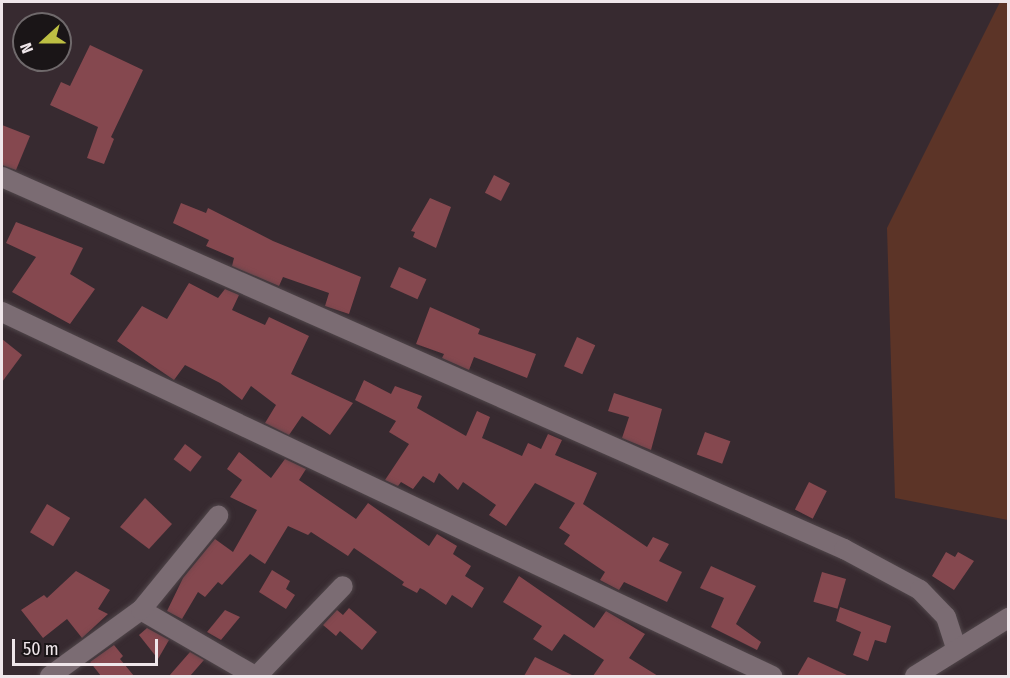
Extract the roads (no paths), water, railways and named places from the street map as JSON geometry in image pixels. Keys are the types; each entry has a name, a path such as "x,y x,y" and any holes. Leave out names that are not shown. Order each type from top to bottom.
{"street":[{"path":"2,177 844,549 920,590 946,617 956,648"},
{"path":"2,312 772,676"},
{"path":"50,676 141,610 218,516"},
{"path":"141,610 256,676 343,586"},
{"path":"915,676 956,648 1008,618"}]}
